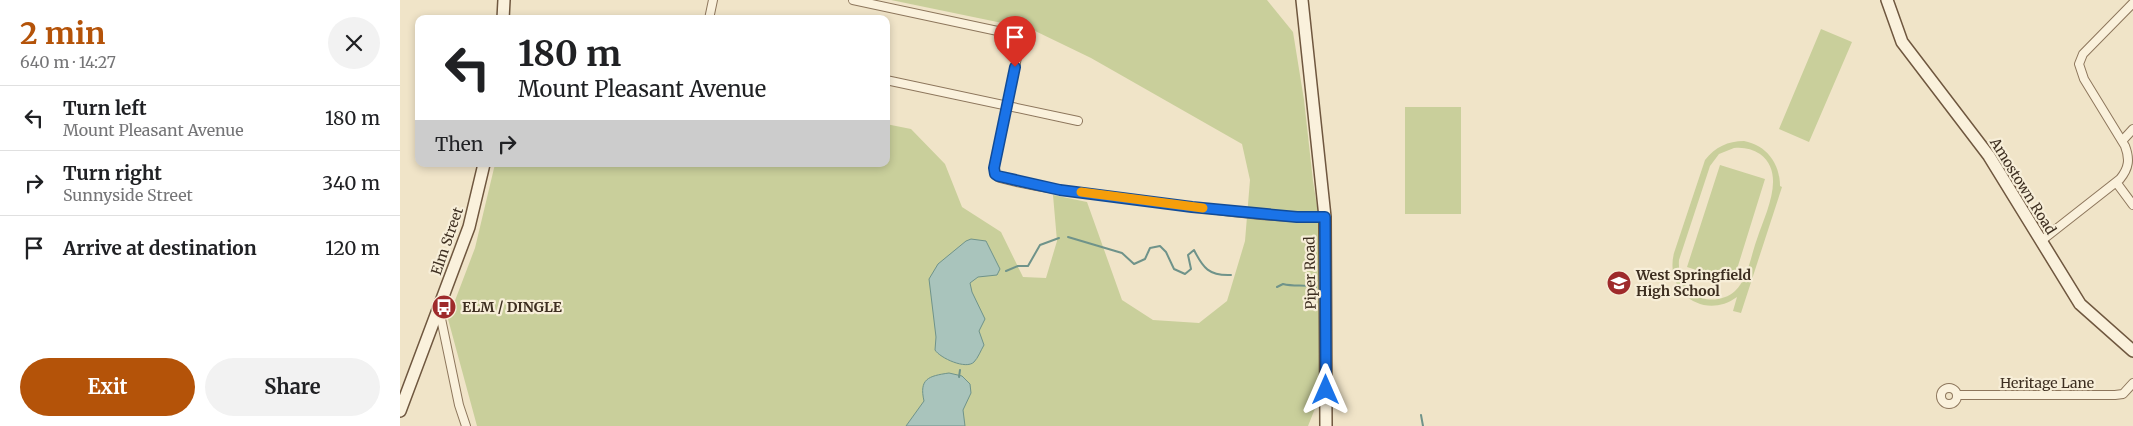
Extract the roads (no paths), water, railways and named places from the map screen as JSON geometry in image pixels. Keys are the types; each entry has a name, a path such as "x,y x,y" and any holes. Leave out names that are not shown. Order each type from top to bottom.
{"main road":[{"path":"503,15 504,0"},
{"name":"Piper Road","path":"1302,0 1325,217 1326,426"},
{"name":"Amostown Road","path":"1887,0 1897,31 1907,50 1989,156 2080,304 2133,351"},
{"name":"Elm Street","path":"400,411 472,217 483,167"}],"street":[{"path":"710,15 713,0"},
{"path":"853,0 1017,37 1020,45 994,168 995,174 1002,178 1068,191 1228,211 1297,217 1325,217"},
{"path":"2040,241 2116,182 2124,175 2128,167 2128,154 2122,141 2084,79 2079,64 2083,54 2133,3"},
{"path":"890,81 1078,121"},
{"path":"2122,141 2133,129"},
{"path":"2116,182 2133,205"},
{"path":"439,308 459,405 466,426"},
{"name":"Heritage Lane","path":"1957,395 2115,395 2123,394 2133,383"}],"water":[{"path":"971,239 986,241 1000,269 997,275 978,277 970,283 972,292 985,319 979,331 984,345 974,362 965,365 947,359 935,350 936,337 929,279 938,264"},
{"path":"949,373 962,376 970,384 971,393 963,410 965,426 906,426 924,401 924,383 931,377"}],"waterway":[{"path":"1068,237 1122,253 1134,264 1145,259 1150,248 1160,246 1166,252 1174,269 1185,274 1191,269 1188,255 1194,250 1200,262 1208,270 1217,274 1231,275"},
{"path":"1006,271 1018,266 1028,266 1040,245 1059,238"},
{"path":"1277,287 1283,284 1316,287"},
{"path":"959,377 960,370"},
{"path":"1421,415 1423,426"}],"place":[{"name":"West Springfield High School","path":"1619,283"},
{"name":"ELM / DINGLE","path":"444,307"}]}
